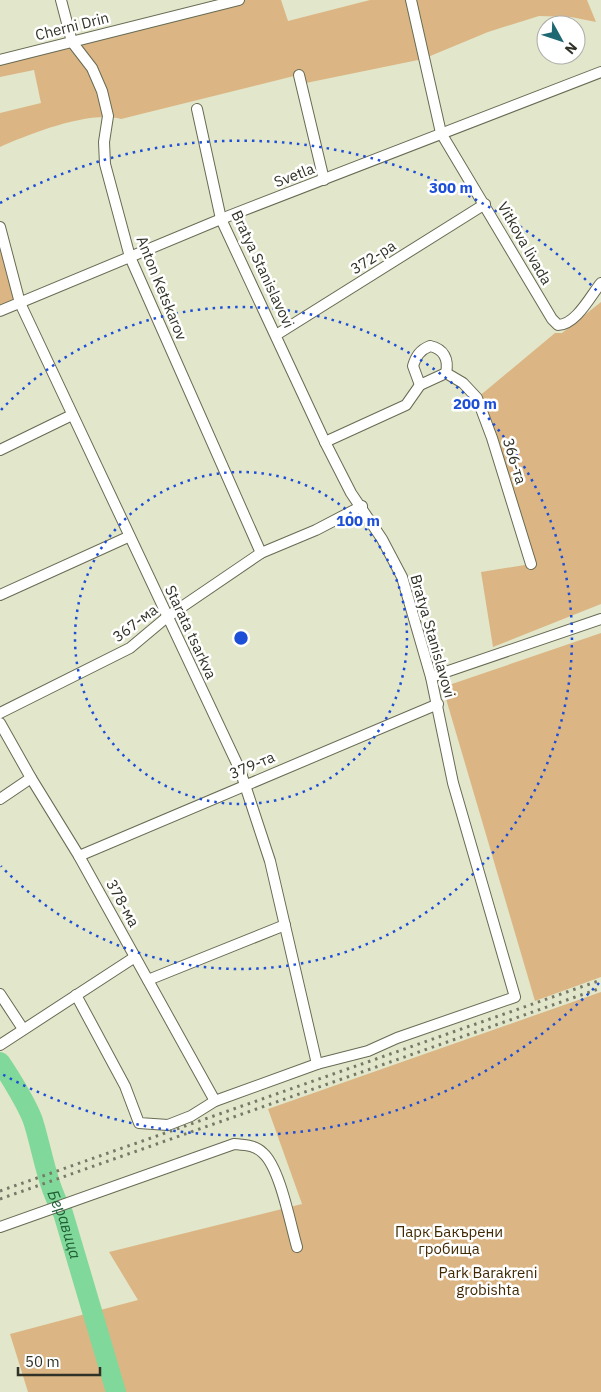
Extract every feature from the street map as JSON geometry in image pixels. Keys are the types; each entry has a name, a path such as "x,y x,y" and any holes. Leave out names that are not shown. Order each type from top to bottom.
{"street":[{"name":"Anton Ketskarov","path":"62,0 72,42 92,68 102,91 108,116 104,142 105,164 130,257 261,552"},
{"name":"Cherni Drin","path":"0,60 239,0"},
{"name":"Vitkova livada","path":"411,0 442,133 552,319 558,325 564,325 574,317 601,283"},
{"name":"Svetla","path":"0,312 221,219 601,72"},
{"path":"298,75 324,180"},
{"name":"Bratya Stanislavovi","path":"197,109 221,219 325,442 351,493 362,506 382,539 402,578 438,704 453,783 515,997 397,1038 368,1051 317,1064"},
{"name":"372-ра","path":"276,335 485,204"},
{"name":"Starata tsarkva","path":"0,227 20,303 128,537 240,770 270,861 317,1064"},
{"path":"325,442 406,405 420,385 446,373 446,358 442,352 430,346 418,354 413,366 420,385"},
{"name":"366-та","path":"446,373 463,383 477,398 492,438 531,564"},
{"path":"0,450 72,415"},
{"name":"367-ма","path":"0,713 130,648 167,617 261,552 316,530 362,506"},
{"path":"0,595 128,537"},
{"path":"431,676 601,619"},
{"name":"379-та","path":"80,856 438,704"},
{"name":"378-ма","path":"0,723 31,778 80,856 215,1101"},
{"path":"0,799 31,778"},
{"path":"148,980 285,925"},
{"path":"0,1045 135,957"},
{"path":"0,994 24,1029"},
{"path":"76,995 125,1086 139,1123 168,1125 190,1116 215,1101 317,1064"},
{"path":"0,1227 234,1144 249,1145 262,1152 273,1164 297,1247"}],"green space":[{"path":"239,0 281,0 288,21 370,0 587,0 596,22 586,20 586,15 536,15 536,17 488,32 423,59 301,84 298,75 121,119 108,117 77,120 43,130 0,147 0,113 41,103 34,70 0,77 0,60"},
{"path":"0,227 20,303 0,311"},
{"path":"601,302 601,604 493,647 481,572 531,564 477,398 555,333 562,333"},
{"path":"601,633 601,977 535,1001 444,692 449,685"},
{"name":"Парк Бакърени гробища","path":"601,992 601,1392 28,1392 10,1334 138,1300 109,1252 302,1204 268,1109"}],"waterway":[{"name":"Беравица","path":"0,1062 19,1092 32,1118 49,1180 63,1213 116,1392"}],"railway":[{"path":"0,1191 601,980"},
{"path":"0,1199 601,988"}],"park label":[{"name":"Park Barakreni grobishta","path":"488,1280"}]}
